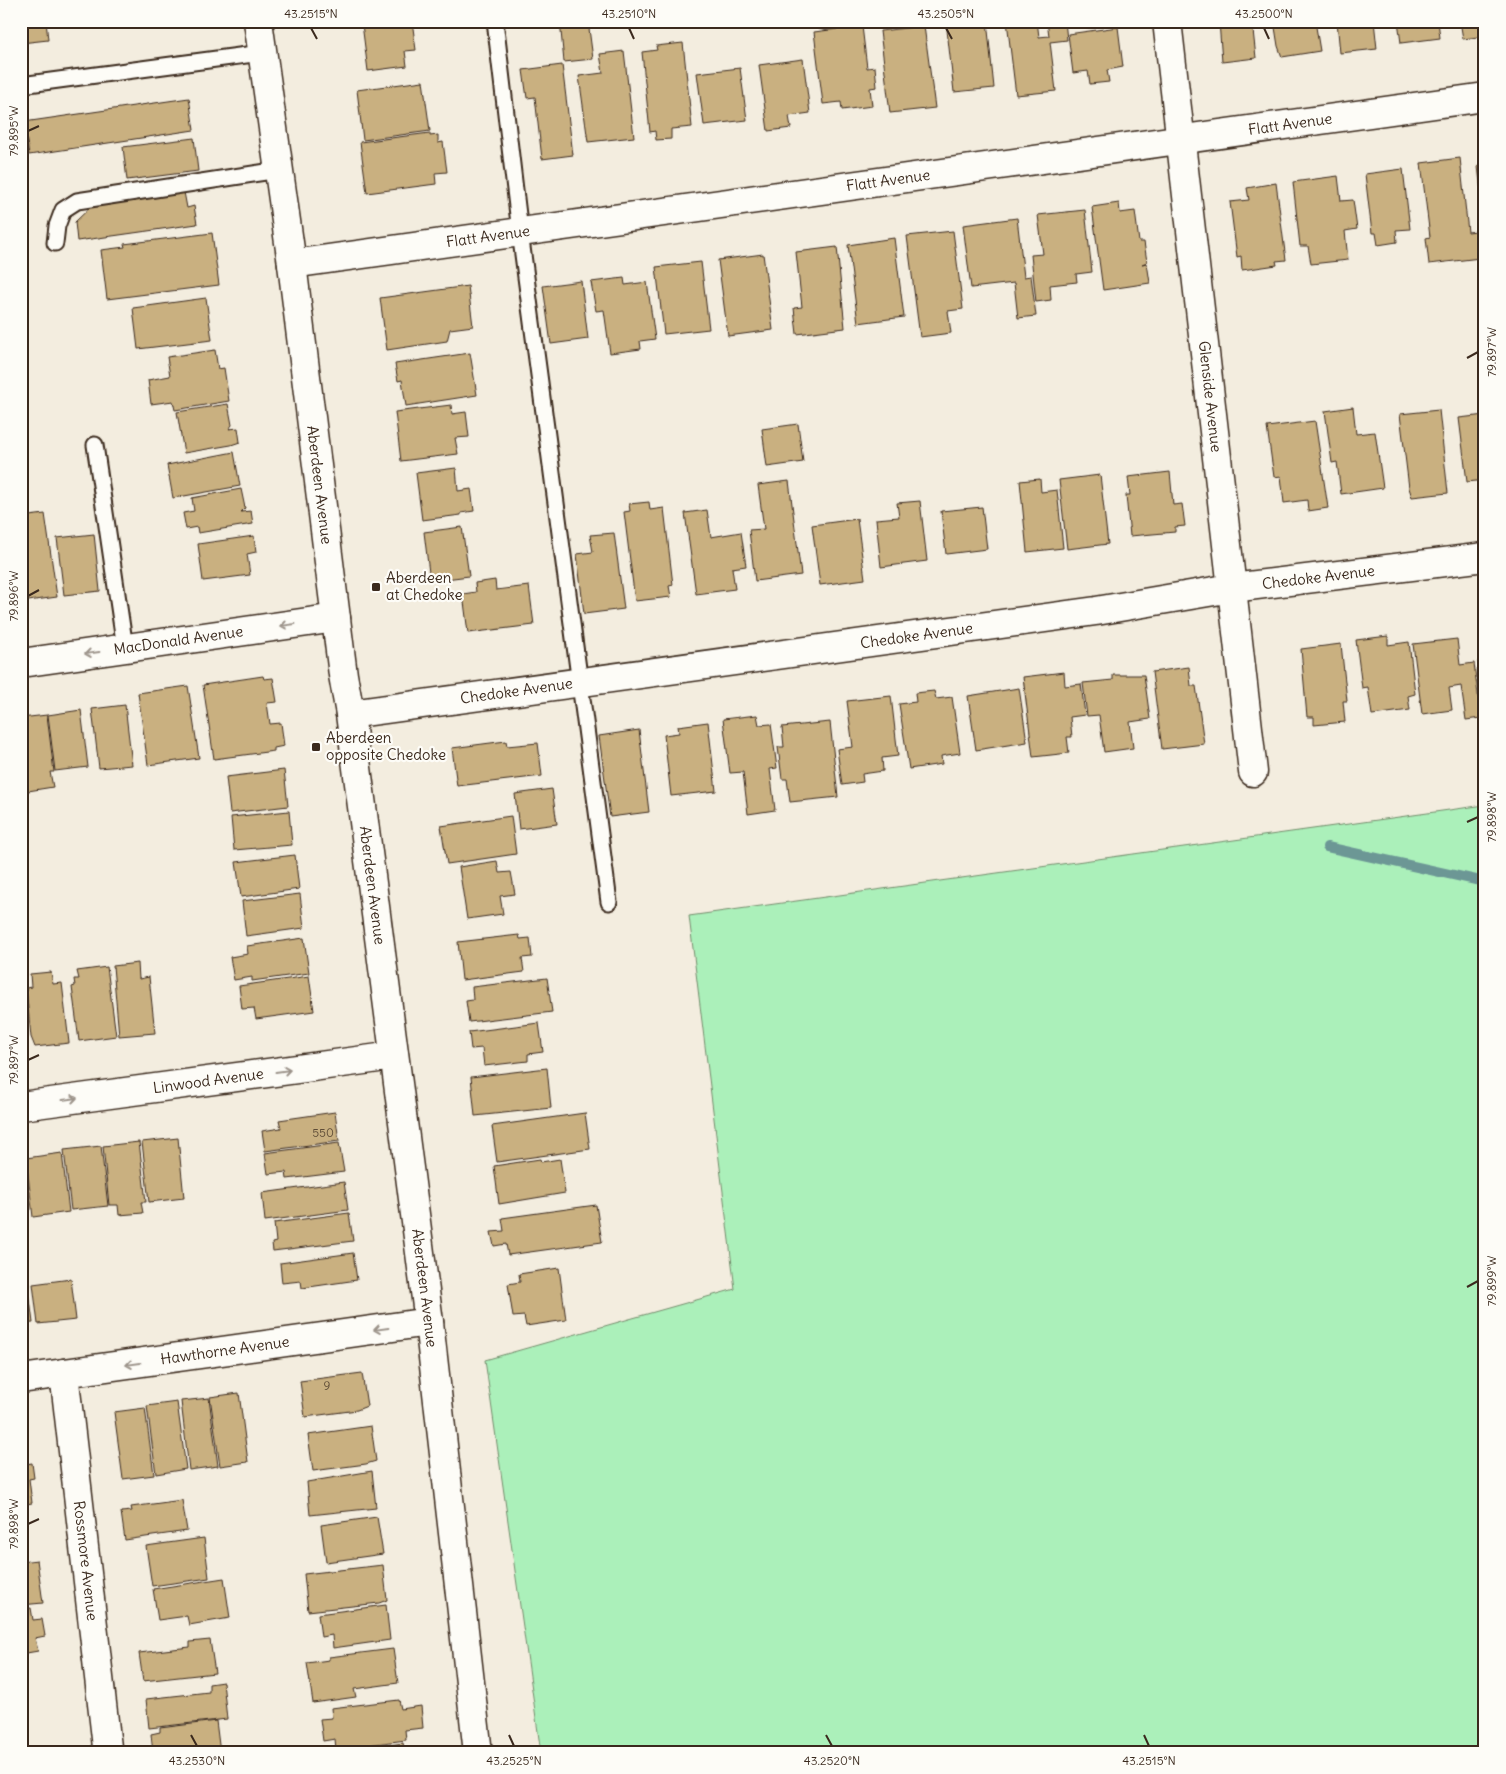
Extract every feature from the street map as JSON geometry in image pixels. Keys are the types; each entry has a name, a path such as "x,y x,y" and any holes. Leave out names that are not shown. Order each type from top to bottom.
{"street":[{"name":"Aberdeen Avenue","path":"258,21 292,264 336,618 429,1322 478,1753"},
{"name":"Glenside Avenue","path":"1167,21 1254,772"},
{"name":"Flatt Avenue","path":"292,264 1485,96"},
{"name":"Chedoke Avenue","path":"350,714 1096,610 1232,588 1485,557"},
{"name":"MacDonald Avenue","path":"21,663 336,618"},
{"name":"Linwood Avenue","path":"21,1106 394,1056"},
{"name":"Hawthorne Avenue","path":"21,1379 429,1322"},
{"name":"Rossmore Avenue","path":"64,1373 107,1747"}],"lane":[{"path":"495,21 578,682 609,902"},
{"path":"21,85 262,53"},
{"path":"56,243 56,226 63,210 77,200 279,170"},
{"path":"95,445 125,648"}],"green space":[{"path":"1485,805 1485,1753 541,1753 485,1360 735,1289 689,916"}],"building":[{"path":"21,21 46,21 48,40 21,43"},
{"path":"381,21 412,21 416,50 405,51 407,66 368,71 362,24"},
{"path":"560,21 588,21 593,59 564,62"},
{"path":"946,21 987,21 994,88 954,92"},
{"path":"1007,21 1037,21 1039,37 1049,36 1047,21 1065,21 1067,40 1050,42 1056,91 1016,95"},
{"path":"1219,21 1252,21 1256,58 1222,62"},
{"path":"1274,21 1315,21 1320,51 1282,57 1278,46"},
{"path":"1337,21 1374,21 1377,49 1340,53"},
{"path":"1398,21 1438,21 1440,38 1401,43"},
{"path":"1460,21 1485,21 1485,36 1463,39"},
{"path":"862,26 867,68 875,67 877,87 870,88 872,106 842,110 841,102 823,104 814,32"},
{"path":"924,26 935,108 890,113 880,31"},
{"path":"1118,27 1123,67 1107,70 1109,82 1090,84 1088,71 1073,73 1068,34"},
{"path":"683,43 692,127 671,129 671,139 656,140 655,131 650,132 642,52 657,50 656,46"},
{"path":"624,51 634,137 588,142 579,76 603,73 600,54"},
{"path":"803,59 810,113 789,116 791,128 768,131 759,65"},
{"path":"562,65 573,155 542,159 535,97 527,98 523,70"},
{"path":"740,68 747,120 704,125 697,73"},
{"path":"423,81 430,131 363,140 357,90"},
{"path":"189,98 194,130 29,155 24,122"},
{"path":"430,133 430,136 438,135 438,143 443,142 447,172 435,173 436,184 367,193 360,142"},
{"path":"194,138 198,171 127,180 123,147"},
{"path":"1460,158 1468,232 1477,231 1480,258 1429,264 1426,238 1430,237 1421,163"},
{"path":"1485,165 1485,217 1484,218 1478,166"},
{"path":"1403,169 1410,229 1396,230 1397,242 1378,245 1376,233 1372,233 1365,174"},
{"path":"1338,176 1341,201 1353,200 1357,229 1345,231 1348,260 1311,264 1308,246 1300,246 1293,182"},
{"path":"1276,183 1286,260 1276,261 1277,265 1242,270 1241,256 1237,257 1230,202 1249,200 1247,188"},
{"path":"184,192 187,208 194,206 197,224 77,241 75,222 98,200 98,204"},
{"path":"1119,203 1120,213 1135,211 1139,242 1144,242 1147,262 1142,264 1147,263 1150,283 1103,290 1092,207"},
{"path":"1085,210 1092,272 1076,274 1077,282 1050,285 1051,300 1036,302 1031,255 1043,254 1038,215"},
{"path":"1017,218 1024,277 1031,276 1036,316 1018,318 1014,283 971,288 963,225"},
{"path":"953,231 963,309 948,311 951,333 920,337 907,236"},
{"path":"212,233 219,285 107,299 101,250 125,247 124,244"},
{"path":"894,238 904,317 858,323 848,245"},
{"path":"837,247 845,328 797,334 794,308 802,307 796,252"},
{"path":"763,254 773,330 728,336 718,260"},
{"path":"701,262 709,329 664,334 656,267"},
{"path":"624,278 625,285 647,282 655,339 640,341 641,349 610,353 604,310 596,311 591,282"},
{"path":"581,281 588,339 551,344 543,286"},
{"path":"468,286 473,326 450,329 447,341 387,350 380,298"},
{"path":"206,298 212,340 138,349 133,308"},
{"path":"215,350 218,369 224,368 229,401 175,410 173,401 151,404 148,380 170,376 167,357"},
{"path":"470,353 477,395 406,406 402,380 398,381 395,364"},
{"path":"228,404 232,425 229,429 238,428 240,442 184,453 177,412"},
{"path":"451,405 452,414 466,412 469,437 455,438 458,454 401,461 395,412"},
{"path":"1353,407 1356,434 1375,432 1383,488 1341,494 1337,462 1332,463 1325,411"},
{"path":"1439,410 1448,493 1412,497 1409,488 1400,414"},
{"path":"1485,415 1485,480 1467,482 1459,418"},
{"path":"1315,421 1328,508 1308,511 1307,500 1284,503 1281,476 1274,477 1267,427"},
{"path":"798,424 803,462 767,467 762,429"},
{"path":"234,452 240,486 173,498 167,465"},
{"path":"456,468 458,491 471,489 474,511 461,513 461,515 422,520 416,473"},
{"path":"1170,472 1173,505 1182,504 1185,526 1175,527 1175,532 1130,536 1126,495 1130,495 1128,477"},
{"path":"1100,475 1108,544 1067,549 1059,480"},
{"path":"1040,479 1041,492 1057,490 1063,548 1027,552 1020,481"},
{"path":"789,481 801,575 755,581 749,530 764,529 758,485"},
{"path":"241,489 245,508 241,512 251,511 253,524 198,533 197,527 186,529 183,513 194,511 192,498"},
{"path":"920,501 927,561 881,567 876,519 899,517 897,503"},
{"path":"649,502 650,510 664,508 673,585 669,586 671,597 635,601 624,512 630,511 629,504"},
{"path":"982,507 987,549 946,554 941,511"},
{"path":"707,510 711,537 741,532 746,566 732,568 735,589 696,594 685,513"},
{"path":"45,514 57,597 21,602 21,517"},
{"path":"857,519 865,579 820,585 812,525"},
{"path":"462,527 469,576 430,581 424,532"},
{"path":"614,533 624,609 584,614 577,554 593,552 590,535"},
{"path":"94,534 100,591 64,595 57,538"},
{"path":"254,536 256,552 247,554 250,575 203,581 198,544"},
{"path":"495,580 496,590 529,586 534,625 468,633 463,594 476,592 475,583"},
{"path":"1388,636 1388,645 1409,642 1415,694 1408,696 1410,710 1372,715 1368,687 1362,688 1356,640"},
{"path":"1457,639 1460,665 1474,663 1481,718 1466,720 1461,686 1449,688 1452,710 1422,714 1413,644"},
{"path":"1341,644 1347,701 1343,701 1345,722 1314,725 1314,717 1307,717 1301,649"},
{"path":"1485,660 1485,711 1478,661"},
{"path":"1189,667 1191,686 1196,686 1204,744 1162,749 1152,672"},
{"path":"1064,672 1065,686 1081,684 1085,715 1070,717 1072,737 1067,737 1069,753 1033,757 1023,677"},
{"path":"1113,675 1144,675 1150,719 1130,722 1133,748 1104,752 1099,715 1087,716 1083,683 1113,680"},
{"path":"263,676 264,679 273,678 277,702 267,703 270,724 281,723 284,746 274,748 274,751 214,759 203,685"},
{"path":"188,686 199,758 148,765 138,693"},
{"path":"1019,688 1027,742 976,750 968,696"},
{"path":"934,691 936,699 952,697 960,753 941,756 942,764 909,769 899,704 916,702 915,693"},
{"path":"891,696 898,756 882,758 883,771 862,774 863,782 842,785 837,749 853,747 847,701"},
{"path":"125,705 132,765 99,768 92,709"},
{"path":"81,710 88,767 55,771 48,715"},
{"path":"47,715 54,772 50,772 53,787 28,791 26,776 21,777 21,718"},
{"path":"757,715 759,725 771,724 777,768 770,769 775,810 748,814 743,772 730,773 723,719"},
{"path":"708,722 716,791 671,796 664,735 679,733 678,726"},
{"path":"830,722 838,797 790,802 787,779 782,779 778,747 784,747 782,727"},
{"path":"639,730 649,812 610,817 599,736"},
{"path":"506,741 507,746 538,743 542,776 457,786 452,748"},
{"path":"284,770 288,806 230,813 226,777"},
{"path":"552,789 557,824 519,829 515,794"},
{"path":"289,811 292,845 234,850 231,817"},
{"path":"511,816 516,854 447,864 441,826"},
{"path":"295,855 299,889 241,897 236,862"},
{"path":"497,861 499,873 511,872 515,894 500,896 503,914 467,919 459,867"},
{"path":"300,894 304,928 246,936 242,901"},
{"path":"519,935 520,939 530,938 532,957 522,958 524,972 462,980 458,942"},
{"path":"304,938 309,973 252,981 252,977 234,980 230,957 248,954 247,946"},
{"path":"138,963 139,979 149,977 155,1033 119,1036 113,966"},
{"path":"107,967 116,1036 79,1041 72,987 75,986 74,979 79,979 77,971"},
{"path":"51,972 53,984 62,983 69,1043 35,1047 31,1037 26,988 31,987 30,974"},
{"path":"309,976 314,1011 256,1019 254,1008 242,1009 239,986"},
{"path":"547,978 552,1012 469,1022 466,1001 473,1000 472,987"},
{"path":"539,1023 543,1052 528,1054 528,1061 484,1066 482,1048 471,1049 469,1032"},
{"path":"547,1068 551,1108 475,1116 471,1077"},
{"path":"335,1112 339,1141 265,1151 262,1131 281,1128 279,1120"},
{"path":"585,1113 590,1149 497,1162 492,1126"},
{"path":"178,1138 184,1198 149,1202 142,1142"},
{"path":"139,1142 146,1202 141,1202 143,1213 119,1215 118,1205 109,1205 103,1146"},
{"path":"339,1143 344,1172 287,1179 286,1172 268,1174 265,1153"},
{"path":"101,1146 108,1206 71,1210 64,1150"},
{"path":"62,1153 69,1212 33,1217 26,1158"},
{"path":"540,1159 541,1162 560,1159 565,1193 499,1204 494,1166"},
{"path":"344,1182 348,1210 265,1221 262,1193"},
{"path":"596,1205 602,1242 508,1255 506,1244 494,1246 491,1232 504,1231 502,1218"},
{"path":"349,1213 353,1241 273,1251 272,1243 276,1242 274,1223"},
{"path":"353,1253 357,1280 302,1288 301,1281 282,1283 280,1263"},
{"path":"559,1268 566,1320 526,1326 524,1316 513,1317 508,1284 520,1282 519,1274"},
{"path":"27,1276 33,1323 21,1324 21,1277"},
{"path":"71,1279 76,1320 38,1324 33,1284"},
{"path":"362,1373 367,1406 357,1410 305,1417 300,1381"},
{"path":"239,1393 248,1462 220,1466 210,1397"},
{"path":"209,1398 218,1466 189,1470 181,1401"},
{"path":"177,1402 186,1469 156,1474 147,1406"},
{"path":"145,1408 154,1475 123,1479 114,1412"},
{"path":"21,1425 26,1464 32,1463 34,1478 29,1479 32,1503 21,1505"},
{"path":"371,1426 376,1461 313,1471 308,1435"},
{"path":"372,1471 376,1508 310,1515 307,1482"},
{"path":"182,1500 187,1531 125,1540 121,1512 132,1511 131,1507"},
{"path":"377,1517 383,1554 326,1562 321,1525"},
{"path":"204,1538 209,1578 152,1586 146,1546"},
{"path":"37,1560 43,1603 21,1605 21,1562"},
{"path":"383,1565 387,1600 379,1603 308,1611 304,1574"},
{"path":"224,1578 230,1618 189,1625 187,1616 158,1620 153,1589"},
{"path":"386,1605 390,1640 333,1648 332,1635 321,1637 318,1614"},
{"path":"31,1608 33,1620 42,1619 45,1636 35,1638 38,1651 21,1654 21,1609"},
{"path":"210,1640 215,1673 143,1681 139,1653 190,1647 190,1642"},
{"path":"393,1649 398,1683 354,1689 356,1697 313,1703 307,1663 329,1660 329,1657"},
{"path":"223,1682 227,1719 149,1728 146,1699 209,1692 209,1684"},
{"path":"399,1700 401,1709 421,1706 423,1728 405,1730 406,1740 336,1749 335,1739 323,1741 320,1719 332,1718 331,1708"},
{"path":"216,1721 220,1753 153,1753 151,1734 160,1732 160,1728"},
{"path":"403,1743 405,1753 332,1753"}],"waterway":[{"path":"1327,847 1485,882"}],"place":[{"name":"Aberdeen at Chedoke","path":"376,587"},
{"name":"Aberdeen opposite Chedoke","path":"316,747"}]}
